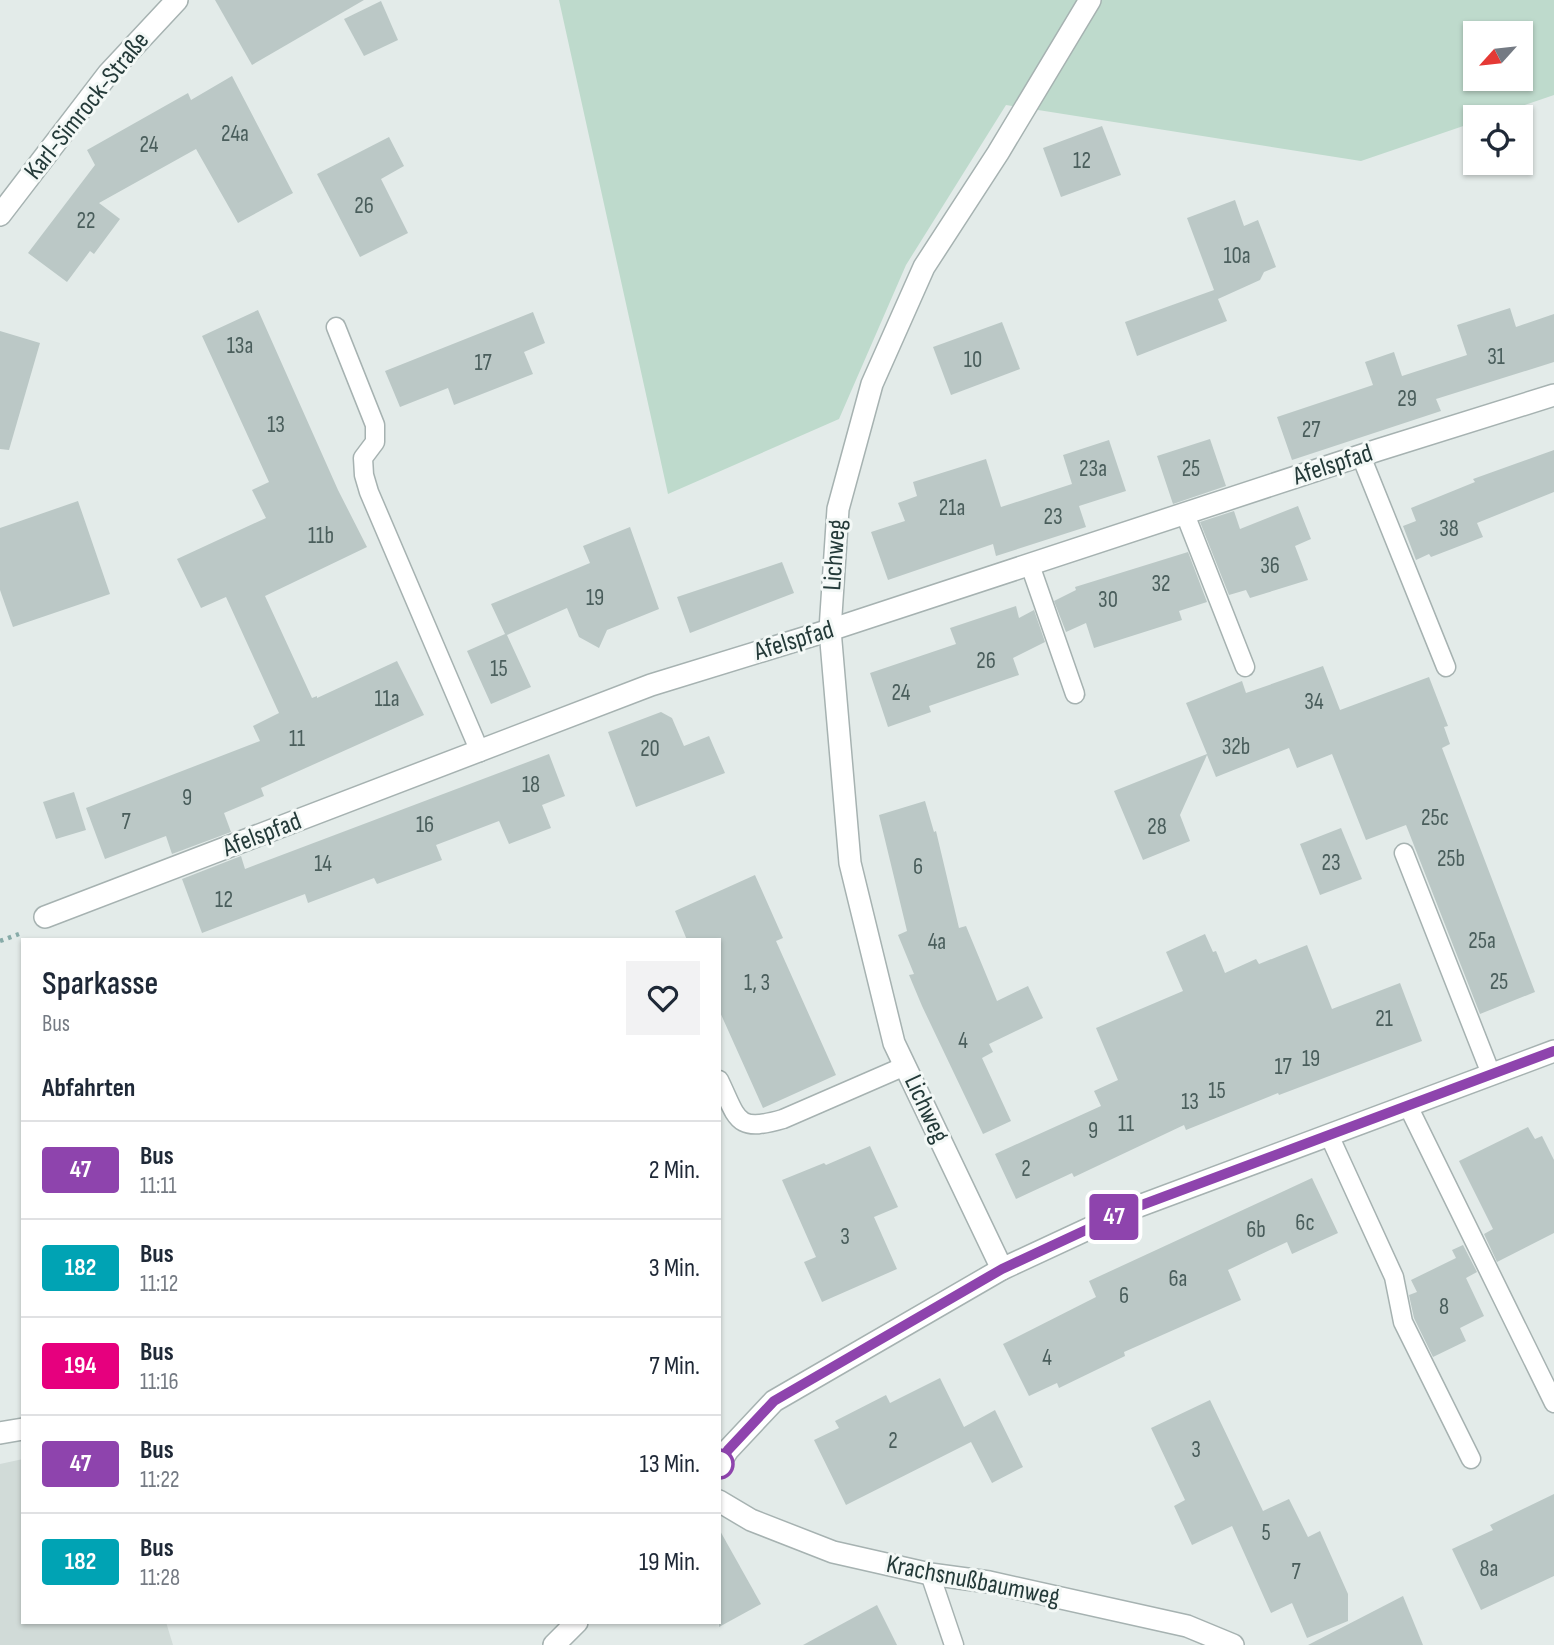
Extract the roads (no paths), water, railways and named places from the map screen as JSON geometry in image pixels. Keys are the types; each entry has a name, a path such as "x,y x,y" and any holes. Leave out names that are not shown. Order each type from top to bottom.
{"street":[{"name":"Karl-Simrock-Straße","path":"0,215 108,74 177,0"},
{"name":"Lichweg","path":"1002,1269 894,1043 850,863 830,630 838,509 873,384 924,267 998,153 1090,0"},
{"name":"Afelspfad","path":"45,917 651,685 830,630 1554,395"},
{"path":"721,1461 774,1401 1002,1269 1131,1209 1554,1051"},
{"path":"0,1433 21,1429"},
{"name":"Krachsnußbaumweg","path":"721,1502 751,1520 833,1552 930,1574 989,1582 1187,1626 1233,1645"},
{"path":"554,1645 575,1624"}],"lane":[{"path":"336,327 375,425 374,442 363,458 369,492 480,752"},
{"path":"1361,456 1446,667"},
{"path":"1185,514 1245,667"},
{"path":"1030,565 1075,694"},
{"path":"1404,853 1492,1074"},
{"path":"721,1084 738,1118 750,1125 764,1125 905,1066"},
{"path":"1408,1107 1554,1403"},
{"path":"1329,1135 1394,1277 1403,1322 1471,1459"},
{"path":"930,1574 954,1645"}]}
